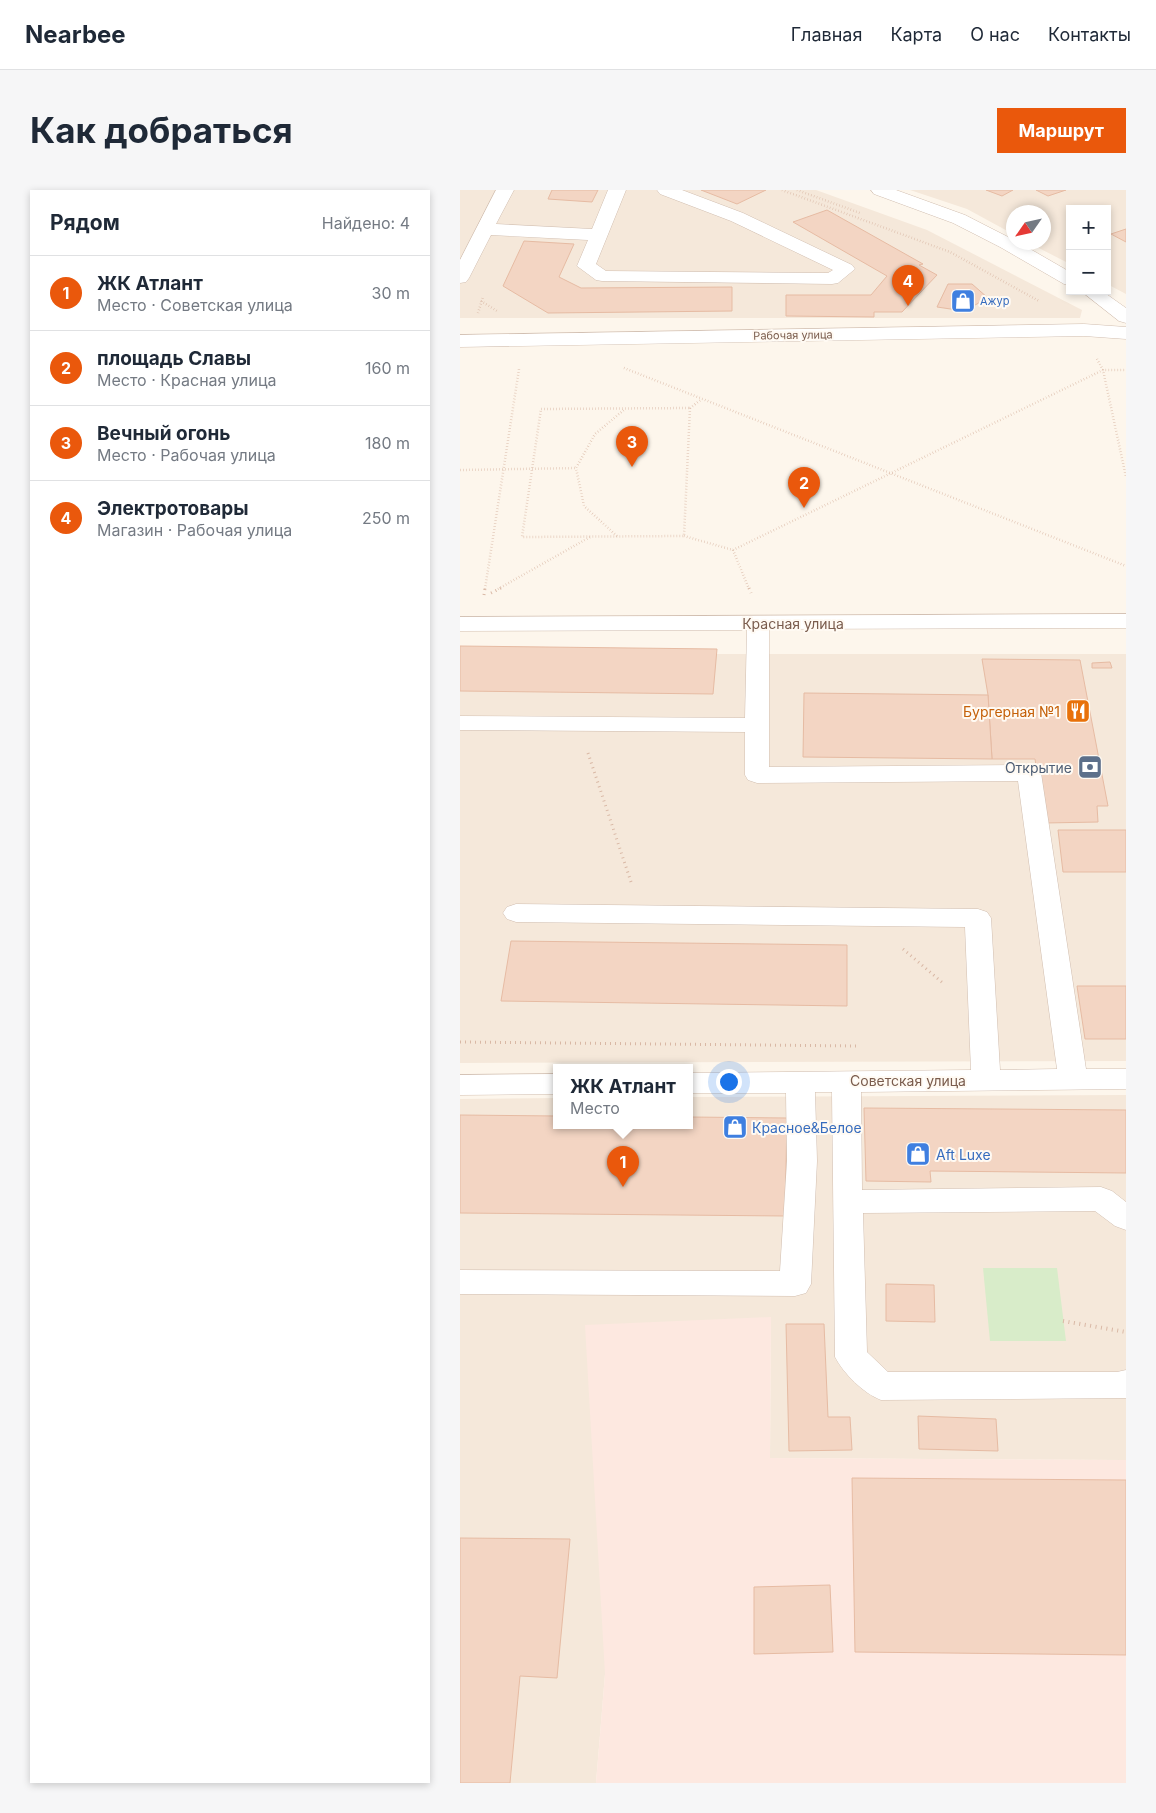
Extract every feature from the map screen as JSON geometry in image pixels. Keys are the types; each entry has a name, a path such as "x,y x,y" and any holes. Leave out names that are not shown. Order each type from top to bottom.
{"street":[{"path":"460,278 505,190"},
{"path":"617,190 586,266 602,276 832,279 846,269 737,217 666,190"},
{"path":"880,190 959,219 1066,278"},
{"path":"485,229 598,235"},
{"path":"1096,295 1126,317"},
{"name":"Рабочая улица","path":"460,341 1084,330 1126,333"},
{"name":"Красная улица","path":"460,624 1126,621"},
{"path":"758,623 757,775 1030,773 1073,1079"},
{"path":"460,723 757,725"},
{"path":"516,913 634,904 865,917 978,918 986,1080"},
{"name":"Советская улица","path":"693,1083 1126,1078"},
{"path":"846,1081 851,1357 881,1386 1123,1386 1126,1383"},
{"path":"460,1282 795,1284 802,1161 800,1082"},
{"path":"460,1085 553,1084"},
{"path":"847,1202 1101,1199 1126,1218"}],"path":[{"path":"782,190 950,252 1044,304"},
{"path":"797,190 866,215"},
{"path":"1095,354 1103,370 1126,476"},
{"path":"520,361 483,597 591,537"},
{"path":"624,368 1126,566"},
{"path":"703,399 690,408 541,409 522,537 684,536 733,550 1103,370 1126,370"},
{"path":"684,536 690,408"},
{"path":"617,536 584,506 576,468 595,434 625,409"},
{"path":"460,470 576,468"},
{"path":"733,550 757,606 758,623"},
{"path":"578,724 634,904"},
{"path":"865,917 983,1016"},
{"path":"460,1042 865,1046"},
{"path":"1063,1321 1126,1332"}],"shaded area":[{"path":"460,190 816,190 927,230 1082,310 1080,318 460,318"},
{"path":"910,190 1126,190 1126,294 1111,286 1111,205 1066,205 1066,262 1043,250 1051,250 1051,205 1006,205 1006,230 967,209"},
{"path":"460,654 1126,654 1126,1061 460,1063"},
{"path":"1126,1095 1126,1460 770,1458 771,1317 605,1674 596,1783 460,1783 460,1099 553,1098 553,1129 693,1129 693,1097"},
{"path":"771,1317 770,1458 1126,1460 1126,1783 596,1783 605,1674 585,1325"}],"green space":[{"path":"983,1268 1057,1268 1066,1341 990,1341"}],"building":[{"path":"552,190 598,190 592,202 548,199"},
{"path":"701,190 766,190 737,204"},
{"path":"986,190 1013,190 1002,196"},
{"path":"1036,190 1066,190 1048,196"},
{"path":"827,210 923,264 919,265 937,275 902,312 874,312 874,317 786,316 786,295 871,295 887,276 793,222"},
{"path":"1126,229 1126,242 1111,234"},
{"path":"524,241 574,244 559,277 581,288 732,287 732,311 548,313 503,286"},
{"path":"948,284 972,284 988,298 964,311 937,307"},
{"path":"460,646 717,649 713,694 460,691"},
{"path":"982,659 1080,660 1108,806 1097,806 1098,822 1045,823 1035,759 992,759 988,695"},
{"path":"1110,662 1112,668 1092,668 1092,663"},
{"path":"804,693 988,695 992,759 803,757"},
{"path":"1058,830 1126,830 1126,872 1063,872"},
{"path":"511,941 847,945 847,1006 501,1001"},
{"path":"1077,986 1126,986 1126,1039 1085,1039"},
{"path":"864,1108 1126,1110 1126,1173 930,1171 931,1182 866,1181"},
{"path":"460,1115 553,1116 553,1129 693,1129 693,1117 787,1118 785,1216 460,1213"},
{"path":"886,1284 934,1285 935,1322 886,1321"},
{"path":"786,1324 824,1324 828,1417 850,1417 852,1450 789,1451"},
{"path":"918,1416 996,1419 998,1451 919,1449"},
{"path":"852,1478 1126,1480 1126,1655 855,1652"},
{"path":"460,1538 570,1539 557,1678 520,1676 510,1783 460,1783"},
{"path":"830,1585 833,1652 754,1654 754,1587"}],"place":[{"name":"Ажур","path":"963,301"},
{"name":"Электротовары","path":"908,306"},
{"name":"Вечный огонь","path":"632,467"},
{"name":"площадь Славы","path":"804,508"},
{"name":"Бургерная №1","path":"1078,711"},
{"name":"Открытие","path":"1090,767"},
{"name":"Красное&Белое","path":"735,1127"},
{"name":"Aft Luxe","path":"918,1154"},
{"name":"ЖК Атлант","path":"623,1187"}]}
